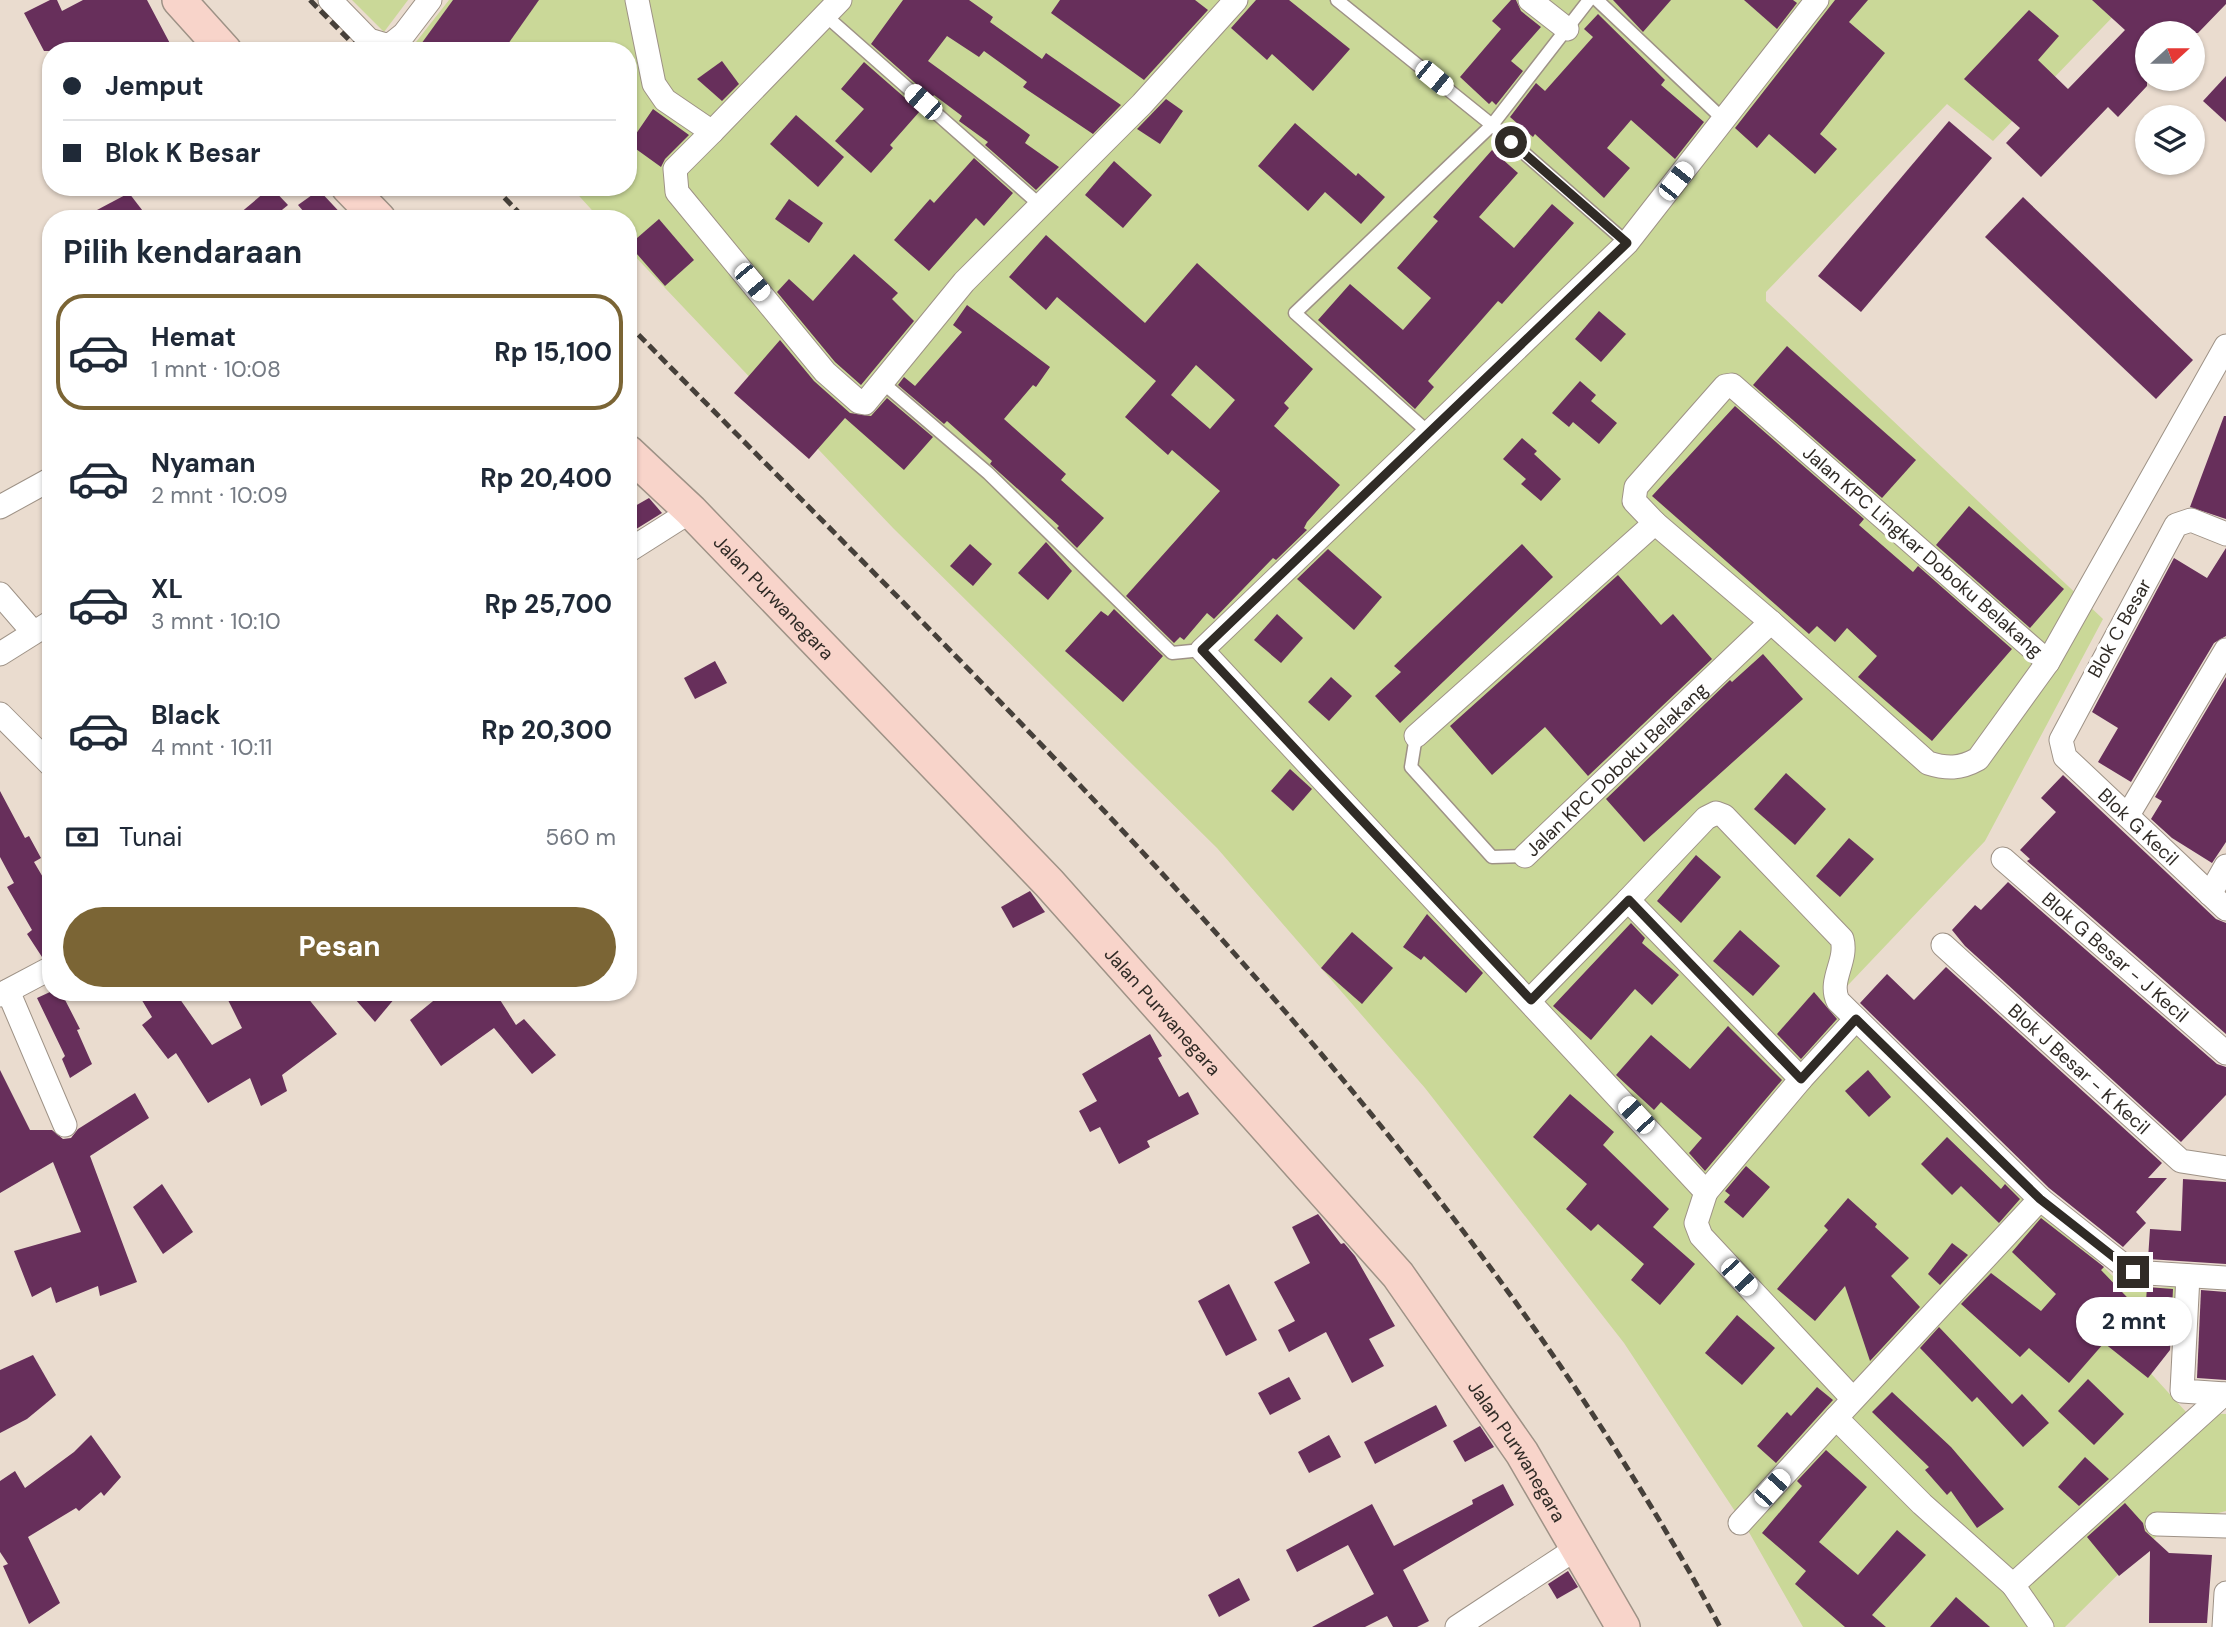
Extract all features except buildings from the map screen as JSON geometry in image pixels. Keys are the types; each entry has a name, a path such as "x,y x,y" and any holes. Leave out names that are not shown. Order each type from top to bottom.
{"street":[{"path":"179,0 217,42"},
{"path":"330,0 369,40 376,42"},
{"path":"394,42 404,34 430,0"},
{"path":"637,0 654,84 665,100 712,132"},
{"path":"833,8 675,169 677,192 825,372 862,403 868,401 964,282 1142,104 1236,0"},
{"path":"1530,0 1567,29"},
{"path":"1706,1192 1531,1000 1202,650 1627,243 1817,0"},
{"path":"357,196 370,210"},
{"path":"2048,662 2225,348"},
{"name":"Jalan KPC Lingkar Doboku Belakang","path":"1732,384 2048,662 1978,759 1965,766 1947,769 1927,763 1771,622 1655,523 1634,501 1636,487 1725,386 1732,384"},
{"name":"Jalan Purwanegara","path":"637,460 691,511 1055,889 1398,1275 1522,1453 1623,1627"},
{"path":"0,508 42,484"},
{"path":"637,545 691,511"},
{"name":"Blok C Besar","path":"2061,740 2176,525 2191,520 2226,534"},
{"name":"Jalan KPC Doboku Belakang","path":"1416,736 1655,523"},
{"path":"0,594 42,627 0,654"},
{"name":"Jalan KPC Doboku Belakang","path":"1525,856 1771,622"},
{"path":"2128,815 2226,650"},
{"path":"0,714 42,756"},
{"name":"Blok G Kecil","path":"2061,740 2065,757 2218,901"},
{"path":"1531,1000 1706,818 1716,813 1724,816 1842,939 1846,952 1834,987 1835,994 1856,1019 2040,1199 2133,1272 2226,1278"},
{"name":"Blok G Besar - J Kecil","path":"2003,859 2226,1053"},
{"path":"2218,901 2226,866"},
{"path":"1629,900 1801,1079"},
{"name":"Blok J Besar - K Kecil","path":"1943,944 2181,1161 2226,1168"},
{"path":"42,973 4,993 65,1125"},
{"path":"1853,1399 1701,1236 1696,1223 1706,1192 1801,1079 1856,1019"},
{"path":"1740,1524 2040,1199"},
{"path":"2188,1276 2182,1391 2225,1394"},
{"path":"2013,1585 2225,1394"},
{"path":"1836,1418 1922,1504 2013,1585 2042,1627"},
{"path":"2157,1524 2226,1526"},
{"path":"1457,1627 1577,1548"},
{"path":"2224,1627 2226,1593"}],"lane":[{"path":"1337,0 1492,125 1627,243"},
{"path":"1429,433 1295,313 1492,125 1589,0"},
{"path":"1597,0 1724,120"},
{"path":"833,8 1040,205"},
{"path":"883,383 988,474 1172,653 1202,650"},
{"name":"Jalan KPC Doboku Belakang","path":"1416,736 1410,766 1492,858 1525,856"}],"green space":[{"path":"352,0 408,0 384,32"},
{"path":"449,0 2129,0 1993,141 1947,104 1766,292 1766,301 2103,619 1985,841 1832,1002 2125,1288 2178,1287 2178,1334 2145,1367 2187,1413 2226,1414 2226,1511 2166,1527 2065,1627 1803,1627 1750,1534 1624,1343 1425,1088 1217,848 893,528 637,258 637,210 592,210 579,196 637,196 637,42 416,42"}],"railway":[{"path":"310,0 351,42"},
{"path":"503,196 516,210"},
{"path":"637,333 1076,781 1221,938 1360,1100 1491,1268 1612,1443 1720,1627"}],"route":[{"path":"1511,142 1627,243 1202,650 1531,1000 1629,900 1801,1079 1856,1019 2040,1199 2133,1272"}]}
